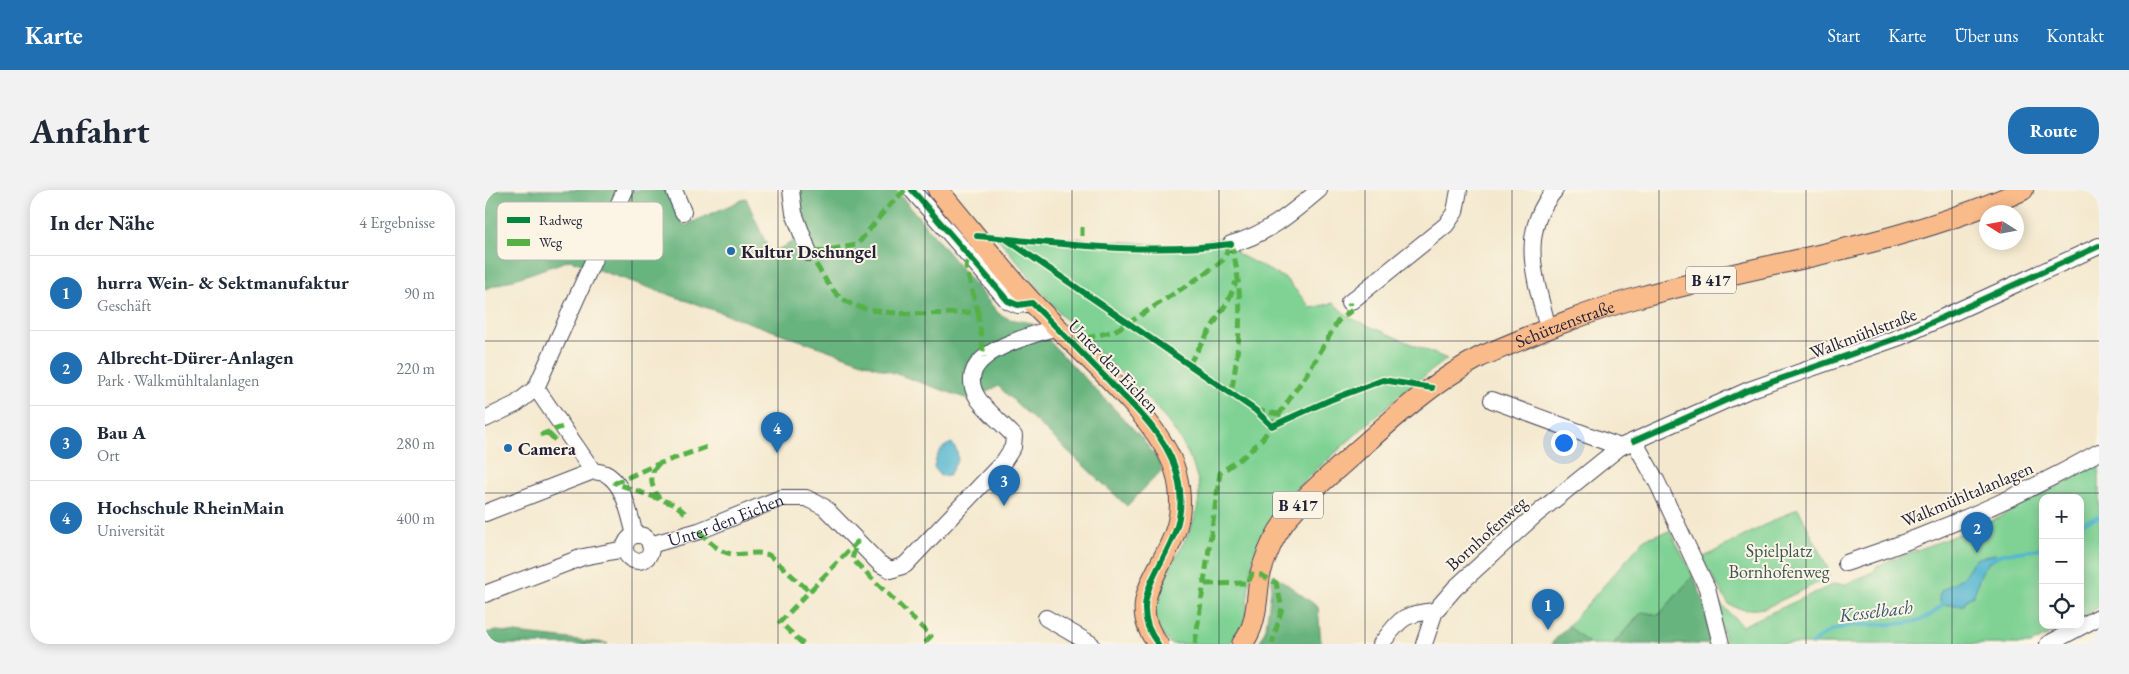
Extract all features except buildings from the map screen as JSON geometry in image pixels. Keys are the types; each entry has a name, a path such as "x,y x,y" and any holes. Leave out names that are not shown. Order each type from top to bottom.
{"main road":[{"name":"Unter den Eichen","path":"938,190 1032,303 1146,420 1169,452 1175,466 1181,494 1178,522 1171,543 1148,588 1144,605 1146,623 1158,644"},
{"name":"Schützenstraße","path":"1242,644 1253,624 1261,575 1267,554 1286,519 1303,500 1379,431 1445,377 1480,357 1548,329 1640,297 1915,229 1979,208 2023,190"}],"street":[{"path":"620,202 625,190"},
{"path":"674,190 683,212"},
{"path":"791,190 794,213 809,253"},
{"path":"912,190 1009,301 1018,305 1032,303"},
{"path":"1349,303 1447,226 1455,212 1459,190"},
{"path":"1548,329 1533,264 1532,244 1536,219 1544,203 1555,190"},
{"path":"1231,244 1245,240 1270,228 1314,192"},
{"name":"Walkmühlstraße","path":"1627,444 1749,390 1900,337 2099,246"},
{"path":"485,419 516,404 536,388 594,260"},
{"name":"Unter den Eichen","path":"650,545 699,531 781,498 806,498 824,507 880,564 891,570 905,565 1004,461 1013,447 1014,436 979,400 973,387 972,375 977,365 981,359 994,350 1056,327"},
{"path":"536,388 593,472"},
{"path":"1492,400 1627,444 1657,482 1707,588 1721,644"},
{"name":"Bornhofenweg","path":"1435,611 1455,588 1533,517 1627,444"},
{"name":"Walkmühltalanlagen","path":"1846,563 1965,520 2047,482 2099,452"},
{"path":"485,512 593,472 607,474 615,483 625,504 635,535 628,539 625,549 583,557 485,594"},
{"name":"Unter den Eichen","path":"625,549 630,559 638,561 649,554 650,545 646,538 635,535"},
{"path":"1381,644 1410,613 1435,611 1424,644"},
{"path":"2048,644 2099,617"},
{"path":"1046,618 1091,644"}],"green space":[{"path":"485,190 670,190 684,226 746,198 770,253 810,234 801,208 800,190 896,190 999,314 1009,319 1032,323 1142,438 1157,459 1162,470 1127,506 998,386 971,400 570,260 485,289"},
{"path":"994,233 1181,246 1231,236 1238,254 1286,279 1311,308 1333,303 1350,318 1447,359 1404,391 1294,490 1269,523 1259,542 1251,569 1245,622 1229,644 1171,644 1158,626 1155,607 1160,587 1193,523 1199,500 1197,477 1188,453 1175,431 1159,411 1067,321"},
{"path":"2099,463 2099,607 2084,616 2084,494 2042,494"},
{"path":"2039,495 2039,629 2060,629 2030,644 1726,644 1714,597 1742,626 1834,584 1846,584 1875,571 1876,567 1886,562 1988,523"},
{"name":"Spielplatz Bornhofenweg","path":"1798,508 1830,573 1828,578 1765,608 1745,610 1729,605 1702,558"},
{"path":"1670,531 1693,576 1659,615 1642,612 1613,644 1590,644 1568,626 1646,538"},
{"path":"1273,574 1318,607 1321,644 1259,644 1266,628"},
{"path":"1693,576 1712,620 1716,644 1614,644 1642,612 1659,615"},
{"path":"1568,626 1590,644 1551,644"},
{"path":"497,631 608,644 485,644 485,633"}],"water":[{"path":"952,443 957,451 958,460 949,475 940,476 934,467 936,459 941,449"},
{"path":"1995,554 1996,558 1982,571 1973,596 1966,600 1964,605 1941,605 1939,595 1942,590 1963,577 1975,559"}],"waterway":[{"name":"Kesselbach","path":"2084,523 2099,517"},
{"name":"Kesselbach","path":"1992,559 2002,554 2039,548"},
{"name":"Kesselbach","path":"1812,644 1825,634 1839,628 1853,625 1912,622 1929,616 1945,602"}],"marked path":[{"path":"905,190 886,209 857,245 809,253 836,293 853,305 869,310 907,314 978,312 966,268 968,256"},
{"path":"1082,227 1082,236"},
{"path":"1231,244 1240,300 1239,337 1231,394"},
{"path":"1071,342 1114,331 1130,322 1223,260 1231,244"},
{"path":"1189,364 1228,301 1236,282"},
{"path":"1195,644 1220,473 1247,454 1263,438 1310,369 1338,321 1352,310 1349,303"},
{"path":"978,312 984,357"},
{"path":"1255,410 1284,415"},
{"path":"540,435 562,427"},
{"path":"548,433 557,442"},
{"path":"685,513 676,505 615,483 658,464 707,447"},
{"path":"658,464 653,473 652,482 654,491 660,499"},
{"path":"699,531 714,546 724,552 731,554 763,553 769,555 809,591"},
{"path":"803,644 780,622 857,542 852,559 931,636 923,644"},
{"path":"1205,584 1248,583 1252,574 1261,575 1276,583 1282,608 1272,644"}],"cycle path":[{"path":"912,190 1008,301 1018,305 1032,303 1139,412 1156,432 1169,453 1179,481 1181,498 1178,524 1149,587 1145,615 1149,629 1158,644"},
{"path":"977,236 1072,245 1167,249 1231,244"},
{"path":"1006,239 1255,410 1272,426 1330,400 1383,380 1432,388"},
{"path":"1634,441 1749,390 1900,337 2099,246"}],"place":[{"name":"Kultur Dschungel","path":"731,251"},
{"name":"Camera","path":"508,448"},
{"name":"Hochschule RheinMain","path":"777,453"},
{"name":"Bau A","path":"1004,506"},
{"name":"Albrecht-Dürer-Anlagen","path":"1977,553"},
{"name":"hurra Wein- & Sektmanufaktur","path":"1548,630"}]}
